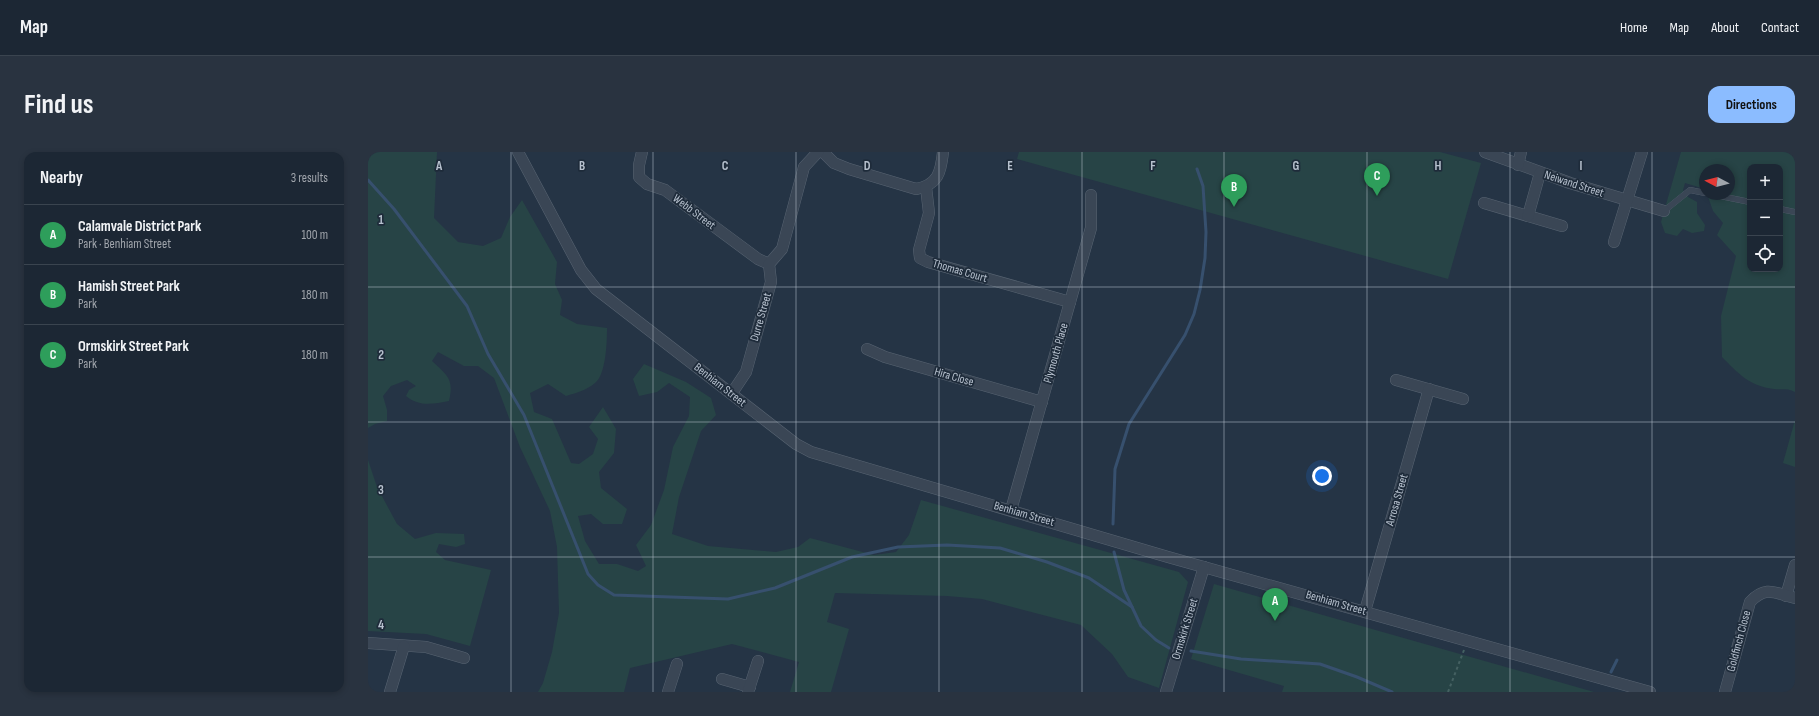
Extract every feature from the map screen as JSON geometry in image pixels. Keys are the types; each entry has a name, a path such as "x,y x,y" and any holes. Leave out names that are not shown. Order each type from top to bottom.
{"street":[{"name":"Benhiam Street","path":"518,152 572,255 588,281 606,298 732,393 796,444 811,452 1204,567 1650,692"},
{"name":"Webb Street","path":"642,152 638,165 639,177 647,184 665,190 758,259 769,264"},
{"path":"769,264 782,249 804,167 818,152"},
{"path":"823,152 834,162 849,170 916,189 926,187 936,179 941,166 943,152"},
{"name":"Neiwand Street","path":"1485,152 1540,173 1627,201 1664,211"},
{"path":"1518,165 1521,152"},
{"path":"1614,242 1642,152"},
{"path":"1528,216 1540,173"},
{"name":"Thomas Court","path":"926,187 929,213 920,250 920,258 928,262 1070,302"},
{"name":"Plymouth Place","path":"1011,510 1091,228 1091,195"},
{"path":"1484,203 1562,226"},
{"name":"Durre Street","path":"732,393 746,372 771,282 769,264"},
{"name":"Hira Close","path":"866,349 885,357 1042,402"},
{"path":"1396,380 1463,399"},
{"name":"Arrosa Street","path":"1365,611 1429,389"},
{"path":"1791,597 1795,565"},
{"name":"Ormskirk Street","path":"1166,692 1204,567"},
{"name":"Goldfinch Close","path":"1725,692 1750,602 1758,593 1766,591 1791,597"},
{"path":"368,643 426,647 464,658"},
{"path":"390,692 404,646"},
{"path":"722,679 749,690 758,661"},
{"path":"668,692 677,664"}],"lane":[{"path":"1664,211 1690,190 1699,192"},
{"path":"1735,199 1747,201"},
{"path":"1783,210 1795,212"}],"path":[{"path":"1448,692 1468,641"}],"green space":[{"path":"368,152 437,152 434,218 458,242 483,246 501,238 510,217 522,200 557,262 555,284 562,300 560,315 577,324 607,328 604,366 599,379 595,383 585,389 566,396 548,384 530,393 534,412 552,419 571,463 579,464 593,454 598,439 589,427 603,407 616,429 614,453 599,472 601,488 627,509 622,524 603,524 591,514 578,516 585,541 599,564 617,564 638,571 646,566 636,545 651,525 664,490 673,447 689,416 690,397 669,383 657,392 639,396 633,379 644,364 686,382 711,398 716,415 701,431 679,497 672,534 708,546 776,552 798,547 810,538 874,555 896,552 909,535 921,500 1179,572 1188,582 1159,688 1128,677 1112,654 1081,625 982,599 947,596 835,593 827,622 849,629 831,692 790,692 799,662 732,644 630,668 624,692 538,692 543,683 552,652 559,613 557,547 550,511 520,447 494,378 478,366 464,366 438,352 432,361 446,374 448,378 451,388 449,401 426,404 416,402 406,396 409,390 416,386 407,380 391,386 383,396 387,410 387,421 375,424 368,428"},
{"path":"1019,152 1440,152 1481,163 1448,279 1017,159"},
{"path":"1681,152 1795,152 1795,392 1765,387 1751,382 1722,357 1721,316 1736,256 1717,235 1723,223 1713,211 1709,200 1735,200 1735,164 1699,164 1699,187 1685,183 1683,190 1688,197 1697,202 1697,213 1705,225 1704,231 1692,233 1683,229 1677,236 1665,233 1661,222"},
{"path":"1795,420 1795,467 1783,463"},
{"path":"368,460 377,487 397,524 415,539 436,533 464,534 465,544 456,547 439,544 436,552 445,560 491,570 470,646 426,634 368,631"},
{"path":"1214,584 1594,692 1282,692 1284,686 1191,659"}],"waterway":[{"path":"1113,524 1115,469 1129,424 1185,335 1194,314 1200,290 1205,258 1206,232 1203,186 1197,169"},
{"path":"368,180 394,209 467,306 488,354 524,415 588,574 598,585 614,595 728,599 775,588 852,557 898,547 947,545 1000,548 1047,562 1089,578 1132,607"},
{"path":"1114,552 1124,590 1141,626 1156,640 1169,648"},
{"path":"1191,651 1241,659 1320,664 1357,677 1392,692"},
{"path":"1611,672 1617,660"}],"place":[{"name":"Ormskirk Street Park","path":"1377,196"},
{"name":"Hamish Street Park","path":"1234,207"},
{"name":"Calamvale District Park","path":"1275,621"}]}
